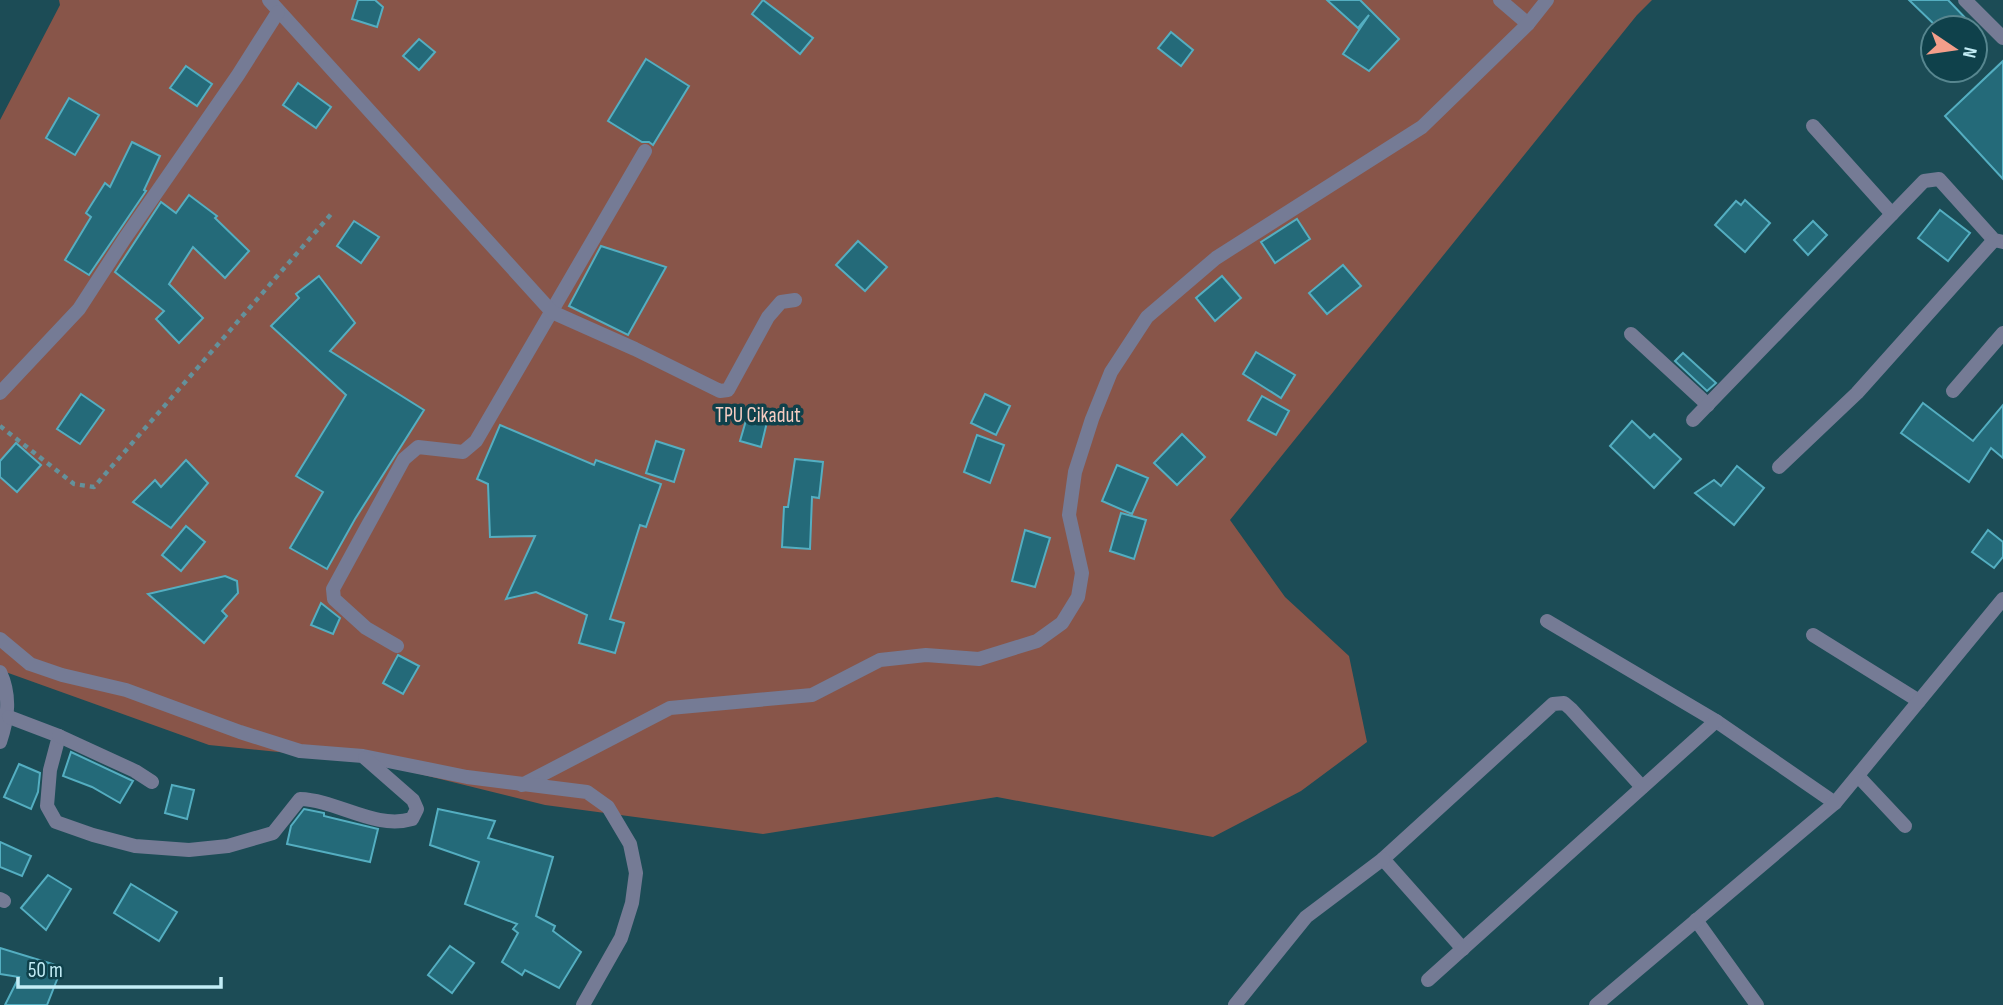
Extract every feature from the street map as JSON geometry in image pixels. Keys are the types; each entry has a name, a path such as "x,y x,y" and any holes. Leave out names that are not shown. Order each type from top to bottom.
{"street":[{"path":"1500,0 1528,24"},
{"path":"522,785 670,708 812,695 880,660 926,655 979,659 1037,641 1062,623 1078,597 1082,573 1069,514 1075,472 1111,372 1147,317 1216,258 1422,127 1528,24 1547,0"},
{"path":"1965,0 2003,38"},
{"path":"0,393 79,309 238,75 274,6 552,312 720,390 727,390 768,317 781,302 795,300"},
{"path":"1813,126 1892,214"},
{"path":"397,646 366,628 334,598 333,589 404,459 418,447 463,452 476,441 645,151"},
{"path":"1693,420 1924,181 1939,179 1998,241 1857,393 1779,467"},
{"path":"1953,391 2003,333"},
{"path":"1630,334 1708,405"},
{"path":"1596,1005 1835,803 2003,598"},
{"path":"1547,621 1716,721 1835,803"},
{"path":"1813,635 1919,701"},
{"path":"0,639 30,664 62,675 126,690 300,751 363,756 467,777 587,792 608,807 631,844 636,873 632,903 621,938 583,1005"},
{"path":"0,672 4,680 9,716 0,742"},
{"path":"1235,1005 1306,917 1383,859 1553,704 1564,703 1571,709 1642,787"},
{"path":"9,716 135,771 152,782"},
{"path":"1428,980 1716,721"},
{"path":"59,736 50,770 47,806 56,822 135,846 189,850 228,846 273,833 300,799 317,801 391,822 412,819 417,808 414,800 363,756"},
{"path":"1857,776 1905,826"},
{"path":"1383,859 1463,949"},
{"path":"1696,920 1757,1005"}],"path":[{"path":"0,426 74,484 94,487 332,213"}],"green space":[{"name":"TPU Cikadut","path":"59,0 1652,0 1637,15 1230,520 1285,597 1349,656 1367,742 1301,791 1213,837 997,797 763,834 545,805 367,761 209,745 0,670 0,120 60,5"}],"building":[{"path":"358,0 375,0 383,7 377,27 352,19"},
{"path":"763,0 813,38 800,54 752,14"},
{"path":"1327,0 1360,0 1399,39 1369,71 1343,54 1369,15 1358,28"},
{"path":"1909,0 1948,0 1962,14 1924,14"},
{"path":"1171,32 1193,50 1181,66 1158,48"},
{"path":"419,39 435,52 419,70 403,56"},
{"path":"646,59 689,86 653,145 642,142 608,121"},
{"path":"2003,61 2003,179 1945,116 1979,84 1989,84 1989,74"},
{"path":"186,66 212,84 197,106 170,88"},
{"path":"298,83 331,107 316,128 283,105"},
{"path":"69,98 99,115 75,155 46,138"},
{"path":"132,142 160,156 144,190 146,191 89,275 65,260 91,217 86,213 105,183 110,187"},
{"path":"189,195 217,216 215,218 249,251 225,278 193,247 169,284 203,318 179,343 156,319 164,311 115,272 161,202 176,213"},
{"path":"1745,200 1770,223 1745,252 1715,225 1736,201 1741,205"},
{"path":"1940,210 1970,233 1948,261 1918,238"},
{"path":"1297,219 1310,239 1275,263 1261,242"},
{"path":"354,221 379,237 361,263 337,246"},
{"path":"1813,221 1827,235 1808,255 1794,240"},
{"path":"858,241 887,267 865,291 836,265"},
{"path":"601,246 666,267 628,335 569,306"},
{"path":"1343,265 1361,286 1327,314 1309,293"},
{"path":"319,276 355,323 330,351 424,410 355,519 327,569 290,548 323,492 296,476 346,395 271,326 299,298 296,294"},
{"path":"1222,276 1241,298 1215,321 1196,298"},
{"path":"1256,352 1295,375 1281,398 1243,374"},
{"path":"1683,353 1716,383 1707,391 1675,361"},
{"path":"81,394 104,410 80,444 57,429"},
{"path":"985,394 1010,406 996,435 971,423"},
{"path":"1262,396 1289,411 1276,435 1248,420"},
{"path":"1923,403 1973,441 2003,405 2003,458 1991,448 1969,482 1901,433"},
{"path":"747,417 767,422 761,447 740,441"},
{"path":"1632,421 1650,438 1654,434 1681,459 1654,488 1610,446"},
{"path":"500,425 594,465 596,460 661,484 646,527 640,525 610,619 624,623 615,653 579,643 587,615 536,592 506,599 535,536 490,537 488,484 477,479"},
{"path":"1182,434 1205,457 1177,485 1154,463"},
{"path":"977,435 1004,445 990,483 964,472"},
{"path":"656,441 684,450 674,482 646,473"},
{"path":"16,443 41,465 17,492 0,477 0,461"},
{"path":"795,459 823,462 819,498 812,497 810,549 782,547 784,507 788,507"},
{"path":"186,460 208,483 171,528 133,502 155,480 161,487"},
{"path":"1117,465 1148,478 1132,514 1102,501"},
{"path":"1737,466 1764,488 1734,525 1695,493 1714,480 1721,486"},
{"path":"1121,513 1146,520 1134,559 1110,551"},
{"path":"186,526 205,542 181,571 162,555"},
{"path":"1025,530 1050,538 1035,587 1012,581"},
{"path":"1988,530 2003,542 2003,557 1994,568 1972,552"},
{"path":"225,576 237,581 238,593 222,611 227,616 204,643 148,594"},
{"path":"321,603 340,618 333,634 311,625"},
{"path":"398,655 419,666 403,694 383,683"},
{"path":"71,752 133,781 120,803 92,787 63,776"},
{"path":"19,764 40,773 38,792 31,809 4,797"},
{"path":"172,785 194,790 187,819 165,813"},
{"path":"304,809 378,829 370,862 287,844 291,826"},
{"path":"438,809 495,821 488,838 553,857 536,916 555,926 553,931 581,952 559,988 525,970 522,975 502,962 518,933 513,929 517,924 465,904 479,862 430,845"},
{"path":"0,842 31,856 22,876 0,867"},
{"path":"48,875 71,889 46,930 21,908"},
{"path":"131,884 177,912 159,941 114,913"},
{"path":"450,946 474,963 452,993 428,975"},
{"path":"0,948 62,967 47,1005 5,1005 19,977 0,974"}]}
